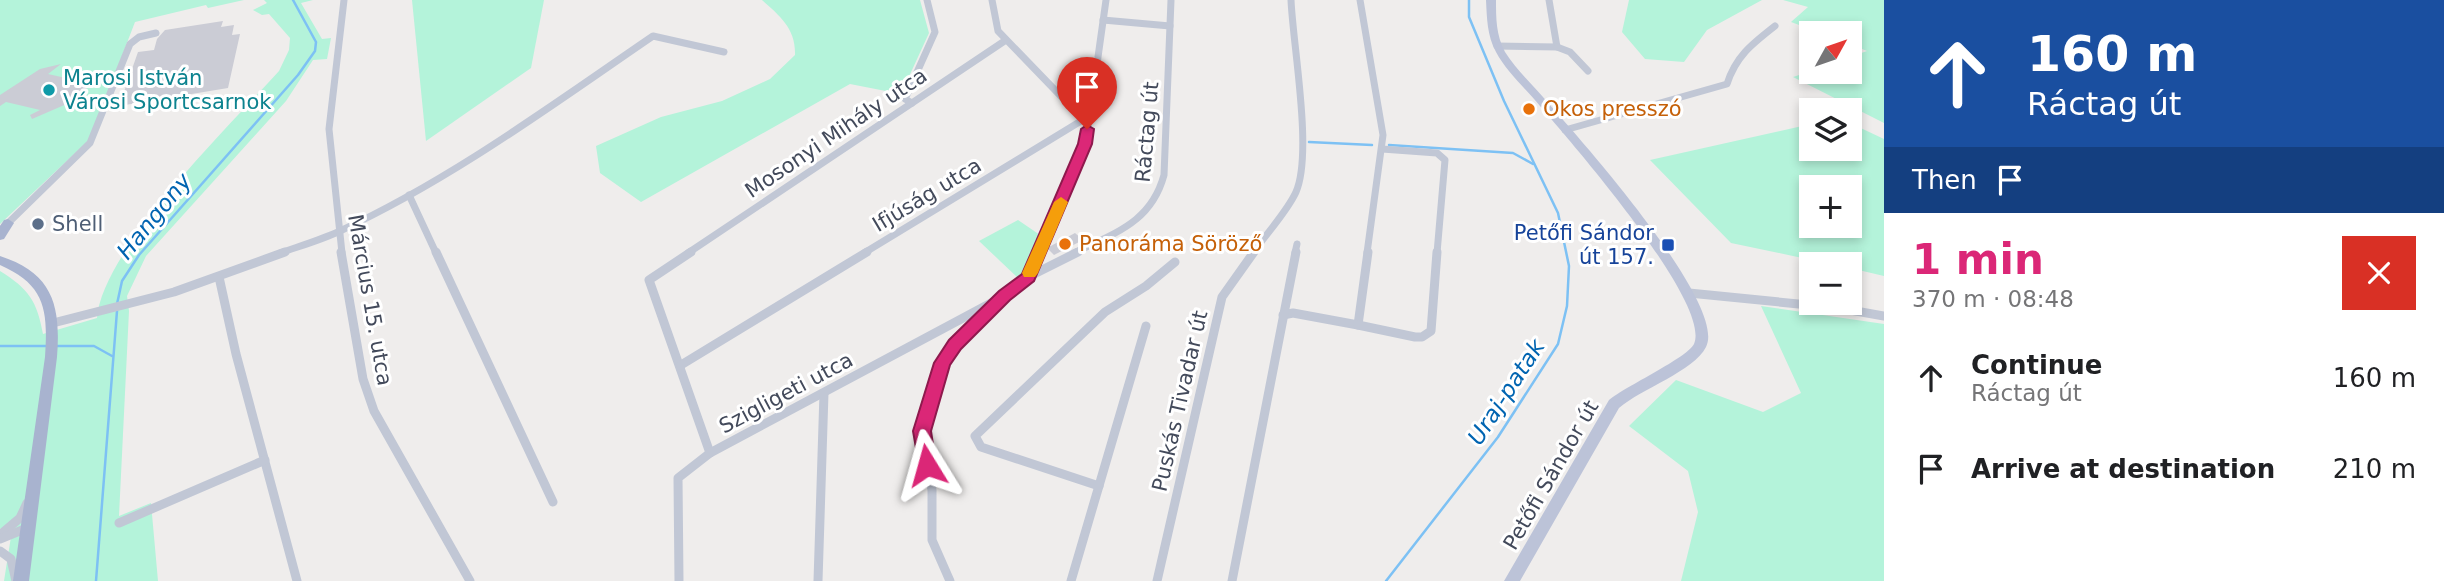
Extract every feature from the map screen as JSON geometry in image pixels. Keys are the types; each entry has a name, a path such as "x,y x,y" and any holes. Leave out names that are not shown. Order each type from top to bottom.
{"main road":[{"path":"0,254 15,262 19,269"},
{"path":"0,260 31,275 47,296 53,323 51,357 18,581"}],"street":[{"name":"Március 15. utca","path":"344,0 329,117 339,232 363,379 369,399 466,579"},
{"path":"912,103 905,99 935,32 927,0"},
{"path":"992,0 995,23 1006,40 1088,121"},
{"path":"950,581 932,540 932,490 922,431 936,379 948,354 1005,296 1028,277 1085,144 1106,0"},
{"name":"Ráctag út","path":"1028,277 1126,228 1157,201 1164,175 1171,0"},
{"name":"Puskás Tivadar út","path":"1157,581 1222,297 1296,192 1301,175 1302,140 1292,40 1291,0"},
{"path":"1358,325 1382,149 1360,0"},
{"path":"1492,0 1492,32 1497,46 1558,47 1570,52 1588,71"},
{"path":"1549,0 1558,47"},
{"path":"1104,20 1170,26"},
{"path":"1565,130 1727,84 1733,66 1744,50 1775,26"},
{"path":"3,230 90,143 130,44 139,37 156,33"},
{"path":"53,323 132,304 219,276 339,232 409,195 514,132 653,36 724,52"},
{"name":"Mosonyi Mihály utca","path":"681,365 649,280 1006,40"},
{"name":"Petőfi Sándor út","path":"1497,46 1640,221 1689,293 1704,325 1700,347 1676,365 1625,392 1614,404 1512,581"},
{"name":"Ifjúság utca","path":"681,365 1081,121 1088,121"},
{"path":"1283,315 1293,313 1415,337 1422,337 1431,331 1445,160 1437,153 1382,149"},
{"path":"409,195 553,502"},
{"path":"1232,581 1297,244"},
{"path":"1099,486 981,447 975,436 1105,312 1146,286 1175,262"},
{"path":"219,276 297,581"},
{"path":"1689,293 1839,308 1884,316"},
{"name":"Szigligeti utca","path":"679,581 678,478 709,453 1005,296"},
{"path":"1070,581 1146,326"},
{"path":"681,365 709,453"},
{"path":"818,581 824,393"},
{"path":"119,523 265,460"},
{"path":"0,537 20,518 32,494"},
{"path":"0,537 27,528"},
{"path":"0,551 10,556 18,581"}],"green space":[{"path":"0,0 244,0 208,8 206,5 135,22 90,139 0,224"},
{"path":"264,0 313,0 301,3 322,39 331,38 327,59 313,60 286,101 146,256 127,296 129,311 119,516 151,503 158,581 4,581 13,524 0,529 0,271 30,297 38,313 43,334 97,318 104,290 144,224 202,155 279,71 289,50 290,38 269,14 262,15 253,10 267,3"},
{"path":"412,0 544,0 531,68 426,141"},
{"path":"762,0 920,0 929,33 901,94 850,84 641,202 600,173 596,146 661,117 722,101 770,79 795,55 790,30"},
{"path":"1629,0 1762,0 1707,30 1684,62 1645,59 1622,32"},
{"path":"1783,0 1884,0 1884,123 1862,112 1862,98 1835,98 1807,84 1862,84 1862,53 1867,51 1862,49 1862,21 1799,21 1799,25 1791,22 1808,7"},
{"path":"1799,127 1799,161 1862,161 1862,129 1884,139 1884,276 1862,271 1862,252 1799,252 1799,257 1731,243 1650,160"},
{"path":"1018,220 1040,235 1025,269 1018,278 979,241"},
{"path":"1761,306 1799,312 1799,315 1822,315 1884,324 1884,581 1681,581 1698,512 1688,471 1629,426 1676,380 1763,412 1801,393"}],"building":[{"path":"223,21 221,27 234,25 232,35 240,34 228,88 119,106 138,52 154,50 157,39 165,30"},
{"name":"Marosi István Városi Sportcsarnok","path":"61,64 48,74 79,81 86,76 98,79 69,103 32,119 30,115 40,110 6,102 0,106 0,95 40,69"},
{"name":"Panoráma Söröző","path":"1075,233 1083,240 1054,255 1047,248"}],"waterway":[{"name":"Hangony","path":"117,304 122,281 139,255 298,75 315,51 316,42 293,0"},
{"name":"Uraj-patak","path":"1386,581 1498,437 1558,344 1567,306 1569,266 1558,213 1504,101 1469,17 1469,0"},
{"path":"1309,142 1372,145"},
{"path":"1389,145 1513,153 1533,164"},
{"name":"Hangony","path":"96,581 117,311"},
{"path":"0,346 49,346"},
{"path":"56,346 94,346 112,356"}],"slow traffic":[{"path":"1030,273 1061,202"}],"place":[{"name":"Marosi István Városi Sportcsarnok","path":"49,90"},
{"name":"Okos presszó","path":"1529,109"},
{"name":"Shell","path":"38,224"},
{"name":"Panoráma Söröző","path":"1065,244"},
{"name":"Petőfi Sándor út 157.","path":"1668,245"}],"route":[{"path":"927,465 922,431 942,363 955,345 1028,277 1085,144 1087,129"}]}
